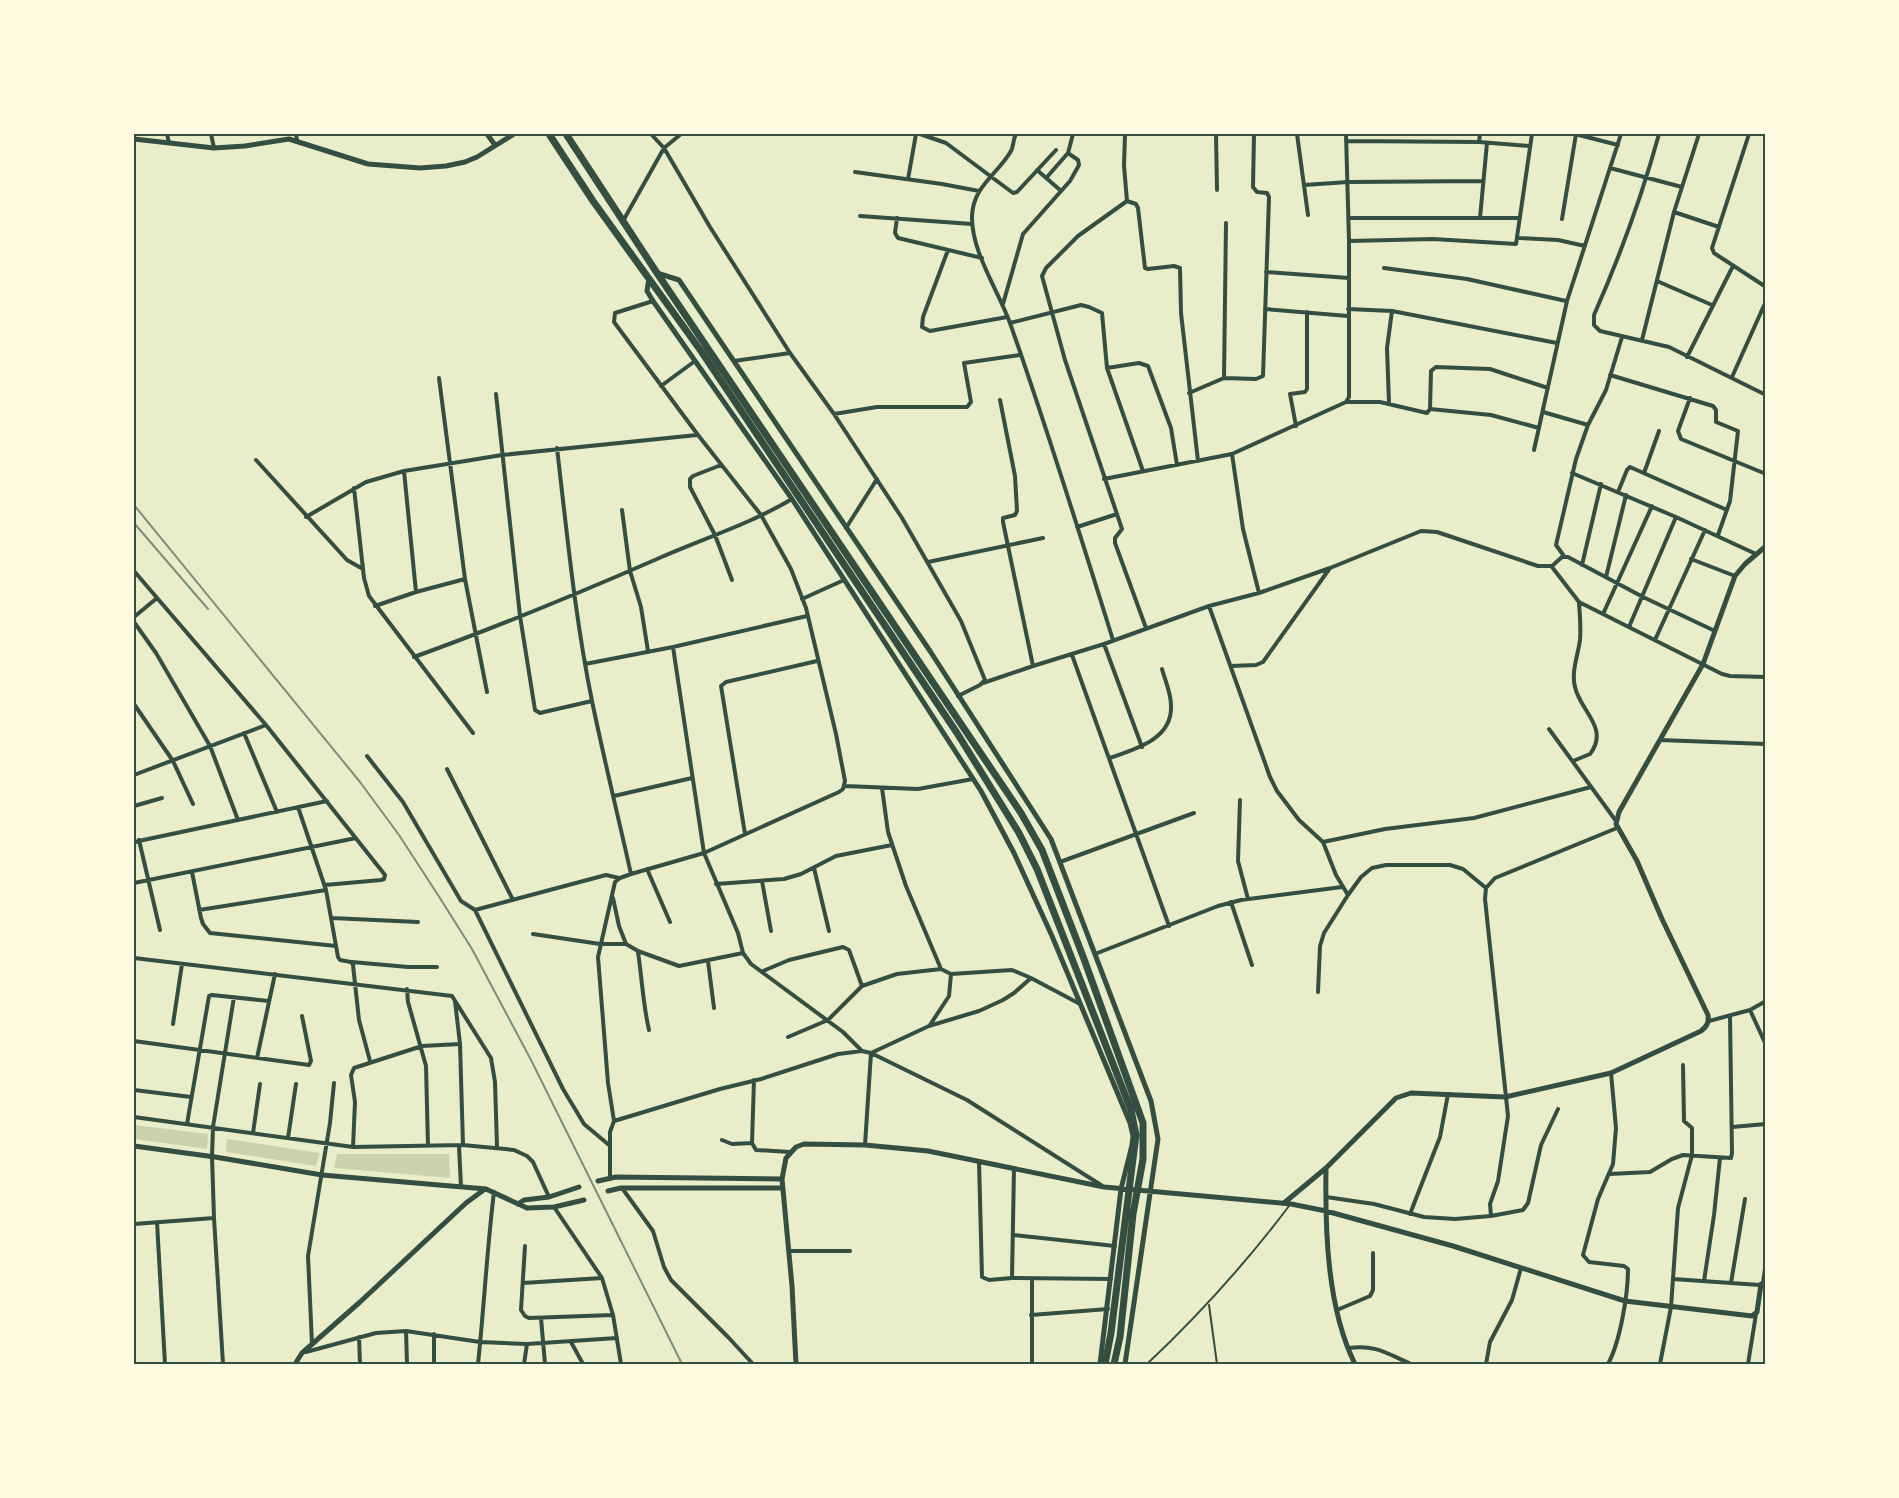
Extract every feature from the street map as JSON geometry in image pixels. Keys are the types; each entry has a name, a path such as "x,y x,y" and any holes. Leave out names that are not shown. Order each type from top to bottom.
{"main road":[{"path":"549,134 593,201 701,351 957,733 1019,834 1037,868 1131,1110 1136,1135 1105,1365"},
{"path":"566,134 1007,793 1042,850 1088,969 1143,1123 1143,1159 1133,1214 1120,1337 1114,1365"}],"street":[{"path":"167,134 169,143"},
{"path":"211,134 214,148"},
{"path":"487,134 495,145"},
{"path":"134,140 214,148 244,146 296,137 368,164 420,168 465,162 514,134"},
{"path":"651,134 664,148 710,227 790,353 877,479 928,562 961,621 984,673 983,683"},
{"path":"623,221 664,148 681,134"},
{"path":"908,179 918,134 946,143 1009,191 1016,193 1056,150"},
{"path":"1016,134 1012,149 979,191 972,224 982,258 1010,323 1066,488 1113,640"},
{"path":"1047,177 1068,153 1073,134"},
{"path":"1125,134 1127,201"},
{"path":"1216,134 1217,190"},
{"path":"1189,393 1224,378 1256,379 1263,376 1269,197 1267,193 1257,192 1253,187 1254,134"},
{"path":"1297,134 1308,215"},
{"path":"1346,134 1349,241 1348,397 1346,402"},
{"path":"1479,142 1480,134"},
{"path":"1349,241 1433,239 1517,243 1532,134"},
{"path":"1562,219 1575,134 1618,145"},
{"path":"1534,450 1567,301 1621,134"},
{"path":"1659,134 1647,177 1615,268 1594,315 1594,325 1600,331 1669,347 1764,394 1766,387"},
{"path":"1642,340 1674,212 1699,134"},
{"path":"1749,134 1712,251 1766,287"},
{"path":"1346,141 1479,142 1529,146"},
{"path":"1480,218 1487,143"},
{"path":"1003,305 1023,234 1073,177 1080,163 1068,153"},
{"path":"1610,168 1682,187"},
{"path":"1037,170 1060,190"},
{"path":"855,172 979,191"},
{"path":"1304,185 1348,182 1483,181"},
{"path":"1127,201 1078,236 1046,268 1042,281 1122,529 1115,538 1115,543 1146,628"},
{"path":"1127,201 1136,204 1138,208 1145,268 1174,266 1180,268 1181,313 1198,461"},
{"path":"1674,212 1719,227"},
{"path":"860,216 972,224"},
{"path":"897,218 895,233 898,238 982,258"},
{"path":"1348,218 1520,218"},
{"path":"1224,378 1226,223"},
{"path":"1519,238 1558,240 1585,246"},
{"path":"948,250 923,317 922,327 930,331 1007,317"},
{"path":"1687,357 1733,266"},
{"path":"1384,268 1467,279 1567,301"},
{"path":"1266,272 1348,278"},
{"path":"657,273 679,280 958,696 1051,839 1151,1101 1158,1139 1125,1365"},
{"path":"649,278 647,291 653,301 792,499 973,779 1014,853 1081,1004 1130,1123 1133,1136 1121,1189 1112,1280 1100,1365"},
{"path":"1657,282 1712,305"},
{"path":"653,301 620,311 615,314 614,322 761,515 790,569 807,616 836,734 845,786"},
{"path":"1732,378 1766,301"},
{"path":"1010,323 1081,305 1102,313 1107,368 1143,471"},
{"path":"1265,309 1348,316"},
{"path":"1348,309 1392,311 1557,343"},
{"path":"1389,404 1387,348 1392,311"},
{"path":"1296,426 1290,396 1292,393 1306,391 1307,312"},
{"path":"1622,337 1602,401 1588,425 1572,473 1556,545 1564,556 1715,631"},
{"path":"733,361 790,353"},
{"path":"834,414 897,406 967,407 971,402 964,363 1020,355"},
{"path":"661,386 695,361"},
{"path":"1107,368 1139,363 1148,366 1171,428 1177,465"},
{"path":"1104,479 1232,454 1346,402 1389,404 1427,413 1430,409 1431,371 1436,367 1490,369 1548,388"},
{"path":"1610,375 1713,406 1716,410 1716,422 1738,431 1731,496 1718,535"},
{"path":"438,378 465,579 487,692"},
{"path":"496,394 520,616 535,710 540,713 592,701"},
{"path":"1690,398 1678,429 1680,437 1765,473"},
{"path":"1000,400 1015,476 1016,500 1016,514 1003,520 1033,666"},
{"path":"1430,409 1491,415 1539,428"},
{"path":"1543,412 1588,425"},
{"path":"1644,472 1659,431"},
{"path":"306,517 354,488 404,471 557,448 698,435"},
{"path":"557,448 574,594 585,664 632,874"},
{"path":"1232,454 1243,529 1259,593"},
{"path":"256,460 347,560 363,570"},
{"path":"721,465 693,476 690,480 690,488 715,535 732,580"},
{"path":"1618,492 1628,468 1644,472 1727,510"},
{"path":"404,471 416,592"},
{"path":"1572,473 1676,516 1756,554"},
{"path":"846,528 877,479"},
{"path":"1582,565 1601,484"},
{"path":"354,488 367,593 473,733"},
{"path":"1606,577 1626,495"},
{"path":"414,657 630,571 761,515 792,499"},
{"path":"1603,614 1652,506"},
{"path":"622,510 630,571 641,608 648,651"},
{"path":"1077,526 1117,514"},
{"path":"1629,627 1676,516"},
{"path":"1655,640 1705,530"},
{"path":"958,696 983,683 1104,645 1209,606 1259,593 1411,534 1428,531 1538,566 1552,566 1564,556"},
{"path":"928,562 1043,538"},
{"path":"1709,1021 1637,861 1617,828 1616,821 1703,664 1735,576 1766,546"},
{"path":"1691,559 1735,576"},
{"path":"1552,566 1579,602 1730,676 1766,677"},
{"path":"1231,666 1256,665 1263,662 1330,567"},
{"path":"134,571 266,725 384,871 385,878 381,880 326,887 199,910"},
{"path":"375,606 465,579"},
{"path":"802,599 844,580"},
{"path":"134,617 157,598"},
{"path":"1573,761 1590,754 1598,739 1597,729 1575,687 1574,680 1580,637 1579,602"},
{"path":"1209,606 1270,777 1277,791 1299,820 1323,842 1347,895"},
{"path":"585,664 674,647 807,616"},
{"path":"134,622 156,652 210,746 238,820"},
{"path":"1104,645 1142,747"},
{"path":"674,647 704,853 738,933 743,953 751,963 828,1020 862,1051"},
{"path":"1072,655 1169,926"},
{"path":"746,834 721,686 726,682 818,661"},
{"path":"1110,758 1142,747 1164,729 1171,714 1170,697 1162,669"},
{"path":"134,704 173,761 192,804"},
{"path":"134,775 266,725"},
{"path":"1549,729 1616,821"},
{"path":"244,733 277,812"},
{"path":"1659,740 1766,744"},
{"path":"367,756 415,821 459,898 475,910 563,1089 584,1124 610,1145"},
{"path":"447,769 513,900"},
{"path":"614,796 692,778"},
{"path":"610,1178 610,1132 614,1121 608,1083 598,962 615,882 620,878 647,869 704,853 839,792 845,786 918,789 973,779"},
{"path":"1323,842 1385,829 1474,818 1591,787"},
{"path":"882,788 885,820 892,845 913,906 941,969"},
{"path":"134,806 162,798"},
{"path":"1240,800 1238,861 1248,899"},
{"path":"134,842 327,801"},
{"path":"298,807 326,887 339,958 351,962 437,967"},
{"path":"1059,862 1194,813"},
{"path":"1491,1216 1491,1198 1498,1181 1508,1124 1485,899 1486,888 1495,878 1617,828"},
{"path":"134,883 356,838"},
{"path":"140,840 160,930"},
{"path":"716,884 792,877 843,854 892,845"},
{"path":"1318,992 1321,940 1347,895 1372,868 1386,865 1459,867 1486,888"},
{"path":"814,868 829,931"},
{"path":"647,869 670,922"},
{"path":"192,872 203,924 210,933 336,946"},
{"path":"475,910 606,875 620,878"},
{"path":"762,881 771,931"},
{"path":"1095,954 1231,902 1342,887"},
{"path":"612,894 619,926 626,944"},
{"path":"1231,902 1252,965"},
{"path":"332,918 418,922"},
{"path":"533,934 600,944 626,944 638,951 679,966 743,953"},
{"path":"763,971 789,960 843,947 849,950 862,986"},
{"path":"638,951 643,980 643,1002 650,1030"},
{"path":"134,958 407,989 449,995 455,998 491,1058 495,1083 497,1147"},
{"path":"708,961 714,1008"},
{"path":"351,962 356,984 359,1020 370,1061"},
{"path":"173,1024 182,964"},
{"path":"788,1037 828,1020 862,986 897,974 941,969 951,974 1007,969 1020,971 1081,1004"},
{"path":"257,1058 275,974"},
{"path":"929,1026 949,996 951,974"},
{"path":"871,1053 929,1026 979,1011 1003,1000 1031,978"},
{"path":"407,989 408,1002 426,1066 428,1146"},
{"path":"187,1124 209,996 269,1001"},
{"path":"223,1365 212,1157 213,1127 234,997"},
{"path":"455,998 460,1044 461,1187"},
{"path":"1284,1203 1326,1168 1396,1098 1411,1093 1505,1097 1611,1073 1701,1032 1709,1021 1750,1010 1766,1001"},
{"path":"1750,1010 1766,1045"},
{"path":"134,1041 302,1065 311,1064 302,1016"},
{"path":"1608,1174 1650,1172 1676,1157 1692,1155 1729,1159 1732,1156 1730,1016"},
{"path":"353,1147 355,1102 352,1070 356,1066 422,1046 460,1044"},
{"path":"614,1121 838,1054 862,1051 871,1053 967,1100 1104,1187"},
{"path":"865,1145 871,1053"},
{"path":"1660,1365 1671,1307 1678,1208 1692,1155 1692,1128 1684,1121 1683,1065"},
{"path":"1608,1365 1625,1301 1629,1271 1627,1267 1589,1262 1583,1255 1598,1199 1613,1164 1616,1128 1611,1073"},
{"path":"754,1080 752,1143 756,1150 762,1152 790,1152"},
{"path":"312,1344 308,1256 322,1175 334,1083"},
{"path":"253,1133 260,1084"},
{"path":"288,1138 296,1084"},
{"path":"134,1090 191,1096"},
{"path":"1410,1214 1440,1137 1448,1094"},
{"path":"1325,1197 1374,1204 1424,1217 1455,1220 1519,1212 1526,1208 1541,1145 1558,1110"},
{"path":"134,1118 353,1147 461,1145 514,1150 527,1156 533,1162 549,1197"},
{"path":"1732,1127 1766,1124"},
{"path":"722,1140 732,1144 752,1143"},
{"path":"796,1365 782,1179 786,1158 790,1152 804,1144 865,1145 934,1152 1104,1187 1291,1204 1326,1211 1453,1246 1625,1301 1748,1316 1756,1314"},
{"path":"134,1146 322,1175 486,1189 527,1208 554,1207 584,1200"},
{"path":"1704,1281 1720,1158"},
{"path":"979,1161 982,1277 989,1280 1012,1278 1112,1280"},
{"path":"1012,1278 1014,1167"},
{"path":"1326,1168 1325,1197 1329,1259 1337,1310 1355,1365"},
{"path":"598,1181 610,1178 782,1179"},
{"path":"518,1204 524,1200 549,1197 579,1187"},
{"path":"608,1191 621,1188 782,1188"},
{"path":"621,1188 653,1231 664,1267 672,1280 753,1365"},
{"path":"286,1365 295,1364 302,1353 466,1203 486,1189"},
{"path":"478,1365 494,1191"},
{"path":"1731,1283 1745,1199"},
{"path":"554,1207 602,1278 613,1315 621,1365"},
{"path":"134,1224 214,1218"},
{"path":"157,1222 165,1365"},
{"path":"1014,1235 1116,1246"},
{"path":"525,1246 522,1314 529,1318 613,1315"},
{"path":"789,1251 850,1251"},
{"path":"1337,1310 1370,1296 1373,1290 1373,1253"},
{"path":"1748,1365 1766,1261"},
{"path":"1486,1365 1490,1342 1512,1300 1521,1268"},
{"path":"523,1283 602,1278"},
{"path":"1032,1279 1032,1365"},
{"path":"1673,1279 1763,1284"},
{"path":"1031,1316 1108,1308"},
{"path":"541,1317 545,1365"},
{"path":"302,1353 359,1337 406,1331 480,1342 527,1344 617,1338"},
{"path":"406,1331 407,1365"},
{"path":"434,1334 434,1365"},
{"path":"359,1337 360,1365"},
{"path":"571,1342 583,1365"},
{"path":"524,1365 527,1344"},
{"path":"1348,1348 1364,1346 1375,1348 1411,1365"}],"lane":[{"path":"1147,1365 1208,1304 1263,1241 1291,1204"},
{"path":"1208,1304 1216,1365"}],"green space":[{"path":"134,1125 208,1134 207,1149 134,1139"},
{"path":"227,1139 320,1153 316,1166 226,1152"},
{"path":"337,1154 449,1154 450,1178 334,1168"}],"railway":[{"path":"134,505 360,782 399,835 438,895 472,949 531,1060 682,1364"},
{"path":"134,523 208,609"}]}
